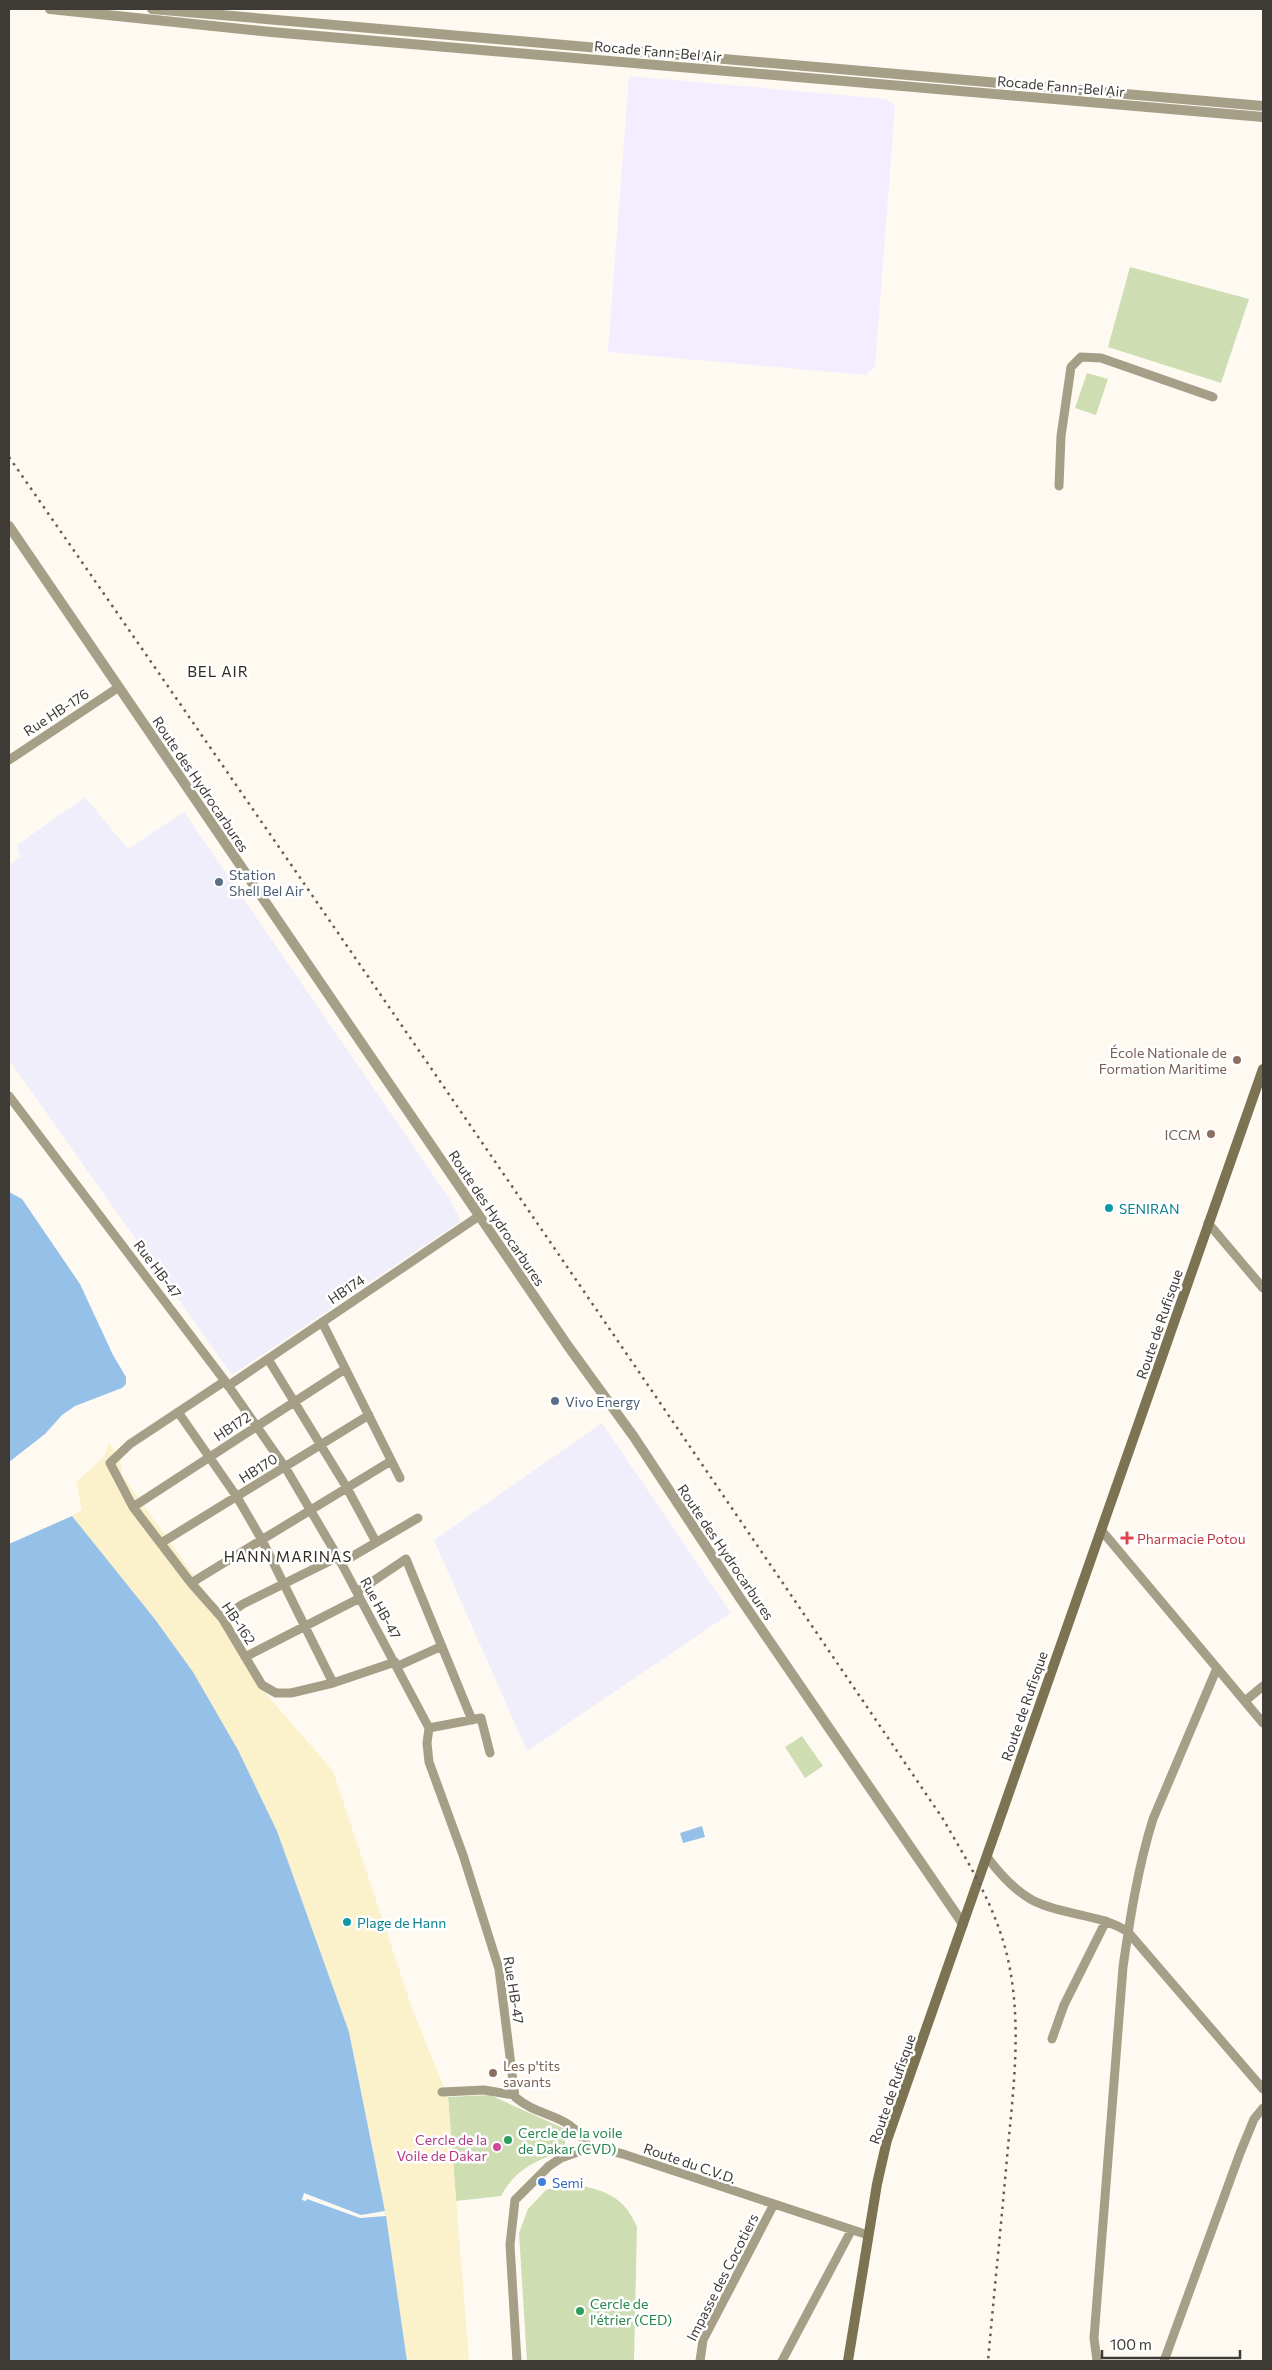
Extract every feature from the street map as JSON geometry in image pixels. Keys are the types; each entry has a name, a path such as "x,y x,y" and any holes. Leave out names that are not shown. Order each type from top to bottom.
{"main road":[{"name":"Route de Rufisque","path":"848,2361 868,2235 887,2140 1263,1070"}],"street":[{"name":"Rocade Fann-Bel Air","path":"50,9 281,33 1263,118"},
{"name":"Rocade Fann-Bel Air","path":"152,9 1263,106"},
{"path":"1059,486 1061,436 1071,367 1081,357 1101,358 1213,397"},
{"name":"Route des Hydrocarbures","path":"9,526 568,1346 634,1437 740,1598 963,1924"},
{"name":"Rue HB-176","path":"9,760 119,687"},
{"name":"Rue HB-47","path":"9,1096 227,1384 285,1467 339,1560 429,1728 428,1762 464,1855 499,1969 515,2096"},
{"name":"HB174","path":"110,1463 130,1444 178,1412 268,1359 479,1216"},
{"path":"1208,1223 1263,1288"},
{"path":"322,1322 400,1478"},
{"path":"268,1359 347,1488 376,1542"},
{"name":"HB172","path":"133,1507 345,1369"},
{"path":"178,1412 237,1497 262,1540 285,1582 333,1683"},
{"name":"HB170","path":"161,1544 368,1415"},
{"path":"192,1582 391,1461"},
{"name":"HB-162","path":"110,1463 133,1507 222,1618 262,1685 276,1693 291,1693 333,1683 396,1664 442,1646"},
{"path":"222,1618 243,1604 285,1582 339,1560 418,1518"},
{"path":"1102,1530 1263,1723"},
{"path":"246,1657 306,1626 358,1595 406,1559 442,1646 490,1752"},
{"path":"1097,2361 1094,2338 1123,1967 1128,1932 1145,1844 1153,1819 1217,1668"},
{"path":"1244,1701 1263,1686"},
{"path":"429,1728 476,1719"},
{"path":"987,1857 1011,1884 1032,1900 1106,1921 1128,1932 1263,2089"},
{"path":"1052,2039 1064,2005 1106,1921"},
{"path":"442,2092 484,2090 515,2096 569,2123 584,2139 589,2148 561,2158 550,2166 515,2200 510,2239 517,2361"},
{"path":"1164,2361 1240,2152 1254,2119 1263,2108"},
{"name":"Route du C.V.D.","path":"589,2148 623,2154 773,2206 868,2235"},
{"name":"Impasse des Cocotiers","path":"700,2361 703,2340 773,2206"},
{"path":"782,2361 851,2231"}],"shaded area":[{"path":"629,76 886,99 895,106 875,367 866,375 608,352"},
{"path":"85,797 128,849 184,812 449,1198 461,1221 232,1375 9,1060 9,865 20,857 17,845"},
{"path":"602,1423 731,1613 527,1751 434,1540"}],"green space":[{"path":"1130,267 1249,299 1221,383 1108,347"},
{"path":"1087,373 1108,379 1096,415 1075,408"},
{"path":"802,1736 823,1766 805,1778 785,1747"},
{"name":"Cercle de la voile de Dakar (CVD)","path":"490,2095 565,2129 565,2151 528,2166 513,2179 501,2196 456,2201 448,2097"},
{"name":"Cercle de l'étrier (CED)","path":"569,2183 602,2191 618,2200 625,2207 637,2227 634,2361 527,2361 519,2233 528,2209 546,2190"}],"sand":[{"name":"Plage de Hann","path":"109,1443 120,1458 122,1475 230,1626 261,1688 333,1771 414,2014 448,2097 469,2361 407,2361 385,2211 349,2032 277,1831 238,1750 193,1672 154,1618 72,1516 82,1509 76,1482 104,1457"}],"water":[{"path":"9,1192 22,1199 80,1284 113,1355 126,1377 126,1384 122,1388 75,1406 62,1415 45,1434 9,1462"},
{"path":"72,1516 154,1618 193,1672 238,1750 277,1831 349,2032 386,2216 407,2361 9,2361 9,1544"},
{"path":"702,1826 705,1837 683,1843 680,1833"}],"pier":[{"path":"304,2193 361,2215 385,2211 386,2216 360,2218 307,2199 306,2201 302,2200"}],"railway":[{"path":"9,457 361,966 827,1648 943,1819 980,1885 1002,1937 1007,1955 1012,1980 1016,2031 1012,2107 988,2361"}],"place":[{"name":"Station Shell Bel Air","path":"219,882"},
{"name":"École Nationale de Formation Maritime","path":"1237,1060"},
{"name":"ICCM","path":"1211,1134"},
{"name":"SENIRAN","path":"1109,1208"},
{"name":"Vivo Energy","path":"555,1401"},
{"name":"Pharmacie Potou","path":"1127,1538"},
{"name":"Plage de Hann","path":"347,1922"},
{"name":"Les p'tits savants","path":"493,2073"},
{"name":"Cercle de la voile de Dakar (CVD)","path":"508,2140"},
{"name":"Cercle de la Voile de Dakar","path":"497,2147"},
{"name":"Semi","path":"542,2182"},
{"name":"Cercle de l'étrier (CED)","path":"580,2311"}],"district":[{"name":"BEL AIR","path":"218,671"},
{"name":"HANN MARINAS","path":"288,1556"}]}
